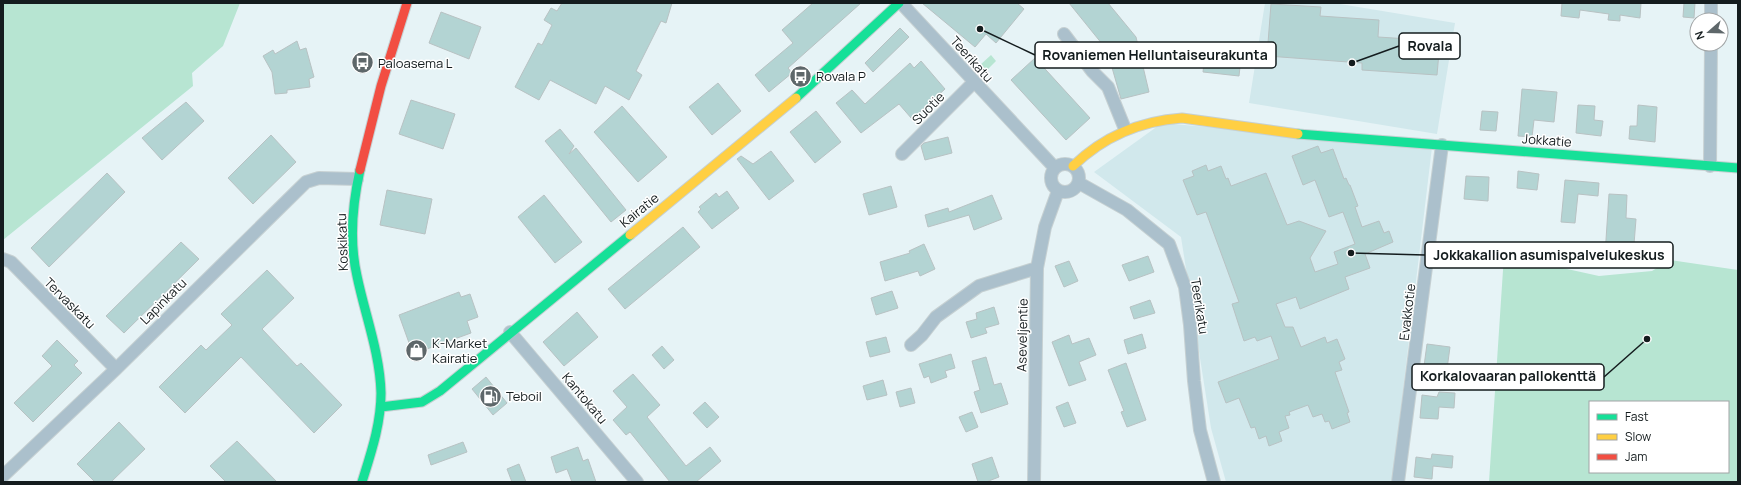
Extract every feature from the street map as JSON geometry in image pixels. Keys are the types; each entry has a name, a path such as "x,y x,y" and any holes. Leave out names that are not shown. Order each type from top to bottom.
{"main road":[{"name":"Koskikatu","path":"362,482 375,441 381,408 380,379 375,351 356,280 353,251 353,218 357,179 379,92 406,3"},
{"name":"Kairatie","path":"381,408 422,402 432,397 794,100 900,3"},
{"name":"Jokkatie","path":"1074,166 1083,156 1134,125 1161,119 1182,118 1311,136 1738,168"}],"street":[{"name":"Teerikatu","path":"900,3 1055,168"},
{"path":"1064,34 1092,71 1108,87 1125,130"},
{"path":"1710,166 1711,52"},
{"name":"Suotie","path":"902,154 974,82"},
{"name":"Evakkotie","path":"1398,482 1442,145"},
{"path":"1066,164 1074,166 1079,173 1079,182 1071,192 1066,193 1058,191 1051,180 1055,168 1066,164"},
{"name":"Lapinkatu","path":"3,476 116,369 306,182 319,178 357,179"},
{"name":"Teerikatu","path":"1079,182 1127,210 1169,244 1185,287 1200,430 1214,482"},
{"name":"Aseveljentie","path":"1034,482 1037,268 1044,227 1058,191"},
{"name":"Tervaskatu","path":"3,259 10,262 116,369"},
{"path":"911,345 922,335 936,317 979,286 1037,268"},
{"name":"Kantokatu","path":"510,332 637,482"}],"shaded area":[{"path":"1265,3 1334,3 1455,23 1437,134 1249,103"},
{"path":"1162,123 1432,147 1392,482 1226,482 1211,428 1181,237 1094,172"}],"green space":[{"path":"3,3 240,3 223,46 192,73 193,86 3,240"},
{"path":"991,55 996,61 986,71 979,66"},
{"path":"1504,255 1599,276 1652,271 1670,260 1738,270 1738,482 1489,482"}],"building":[{"path":"562,3 672,3 666,23 661,21 636,71 642,75 629,100 605,86 596,104 550,80 539,100 515,87 538,43 542,45 552,25 544,20 551,8 557,11"},
{"path":"813,3 861,3 788,68 792,73 769,92 755,75 793,43 782,30"},
{"path":"922,3 1017,3 1024,9 996,43 986,34 975,47"},
{"path":"1069,3 1108,3 1136,37 1149,92 1121,99 1107,50"},
{"path":"1562,3 1641,3 1640,18 1620,15 1620,21 1608,20 1609,14 1580,10 1579,18 1561,16"},
{"path":"1684,3 1695,3 1694,12 1689,12 1689,18 1683,17"},
{"path":"1271,4 1321,7 1320,16 1379,20 1378,37 1440,41 1437,75 1362,70 1362,63 1267,56"},
{"path":"441,12 481,27 469,59 429,43"},
{"path":"900,28 909,37 873,72 865,63"},
{"path":"297,41 300,50 306,48 314,77 309,79 310,87 287,90 287,93 275,94 272,72 263,56 273,50 275,54"},
{"path":"1206,45 1242,49 1239,76 1203,72"},
{"path":"1035,58 1090,118 1066,140 1011,80"},
{"path":"921,61 945,89 912,119 899,104 861,133 836,103 852,90 865,104 910,63 914,68"},
{"path":"718,83 741,111 712,135 689,107"},
{"path":"1522,89 1557,92 1554,122 1534,120 1532,137 1518,136"},
{"path":"411,100 455,114 443,149 399,134"},
{"path":"186,102 204,121 162,160 142,138"},
{"path":"1578,105 1595,106 1594,120 1603,121 1601,136 1576,133"},
{"path":"1638,105 1657,107 1655,142 1629,139 1630,126 1637,126"},
{"path":"622,106 667,157 638,182 594,132"},
{"path":"816,111 841,142 815,163 790,132"},
{"path":"1482,111 1498,112 1496,131 1480,130"},
{"path":"560,129 574,146 569,154 576,148 626,210 611,222 545,141"},
{"path":"271,135 296,162 253,204 228,178"},
{"path":"948,137 952,153 925,160 921,146 924,143"},
{"path":"1318,146 1321,153 1333,149 1344,179 1346,178 1350,185 1358,206 1355,207 1362,227 1379,221 1384,233 1389,231 1393,242 1365,254 1370,268 1345,277 1349,289 1300,309 1296,297 1276,304 1285,327 1293,327 1301,347 1325,337 1327,343 1337,339 1345,359 1339,362 1342,370 1335,372 1349,412 1347,413 1350,422 1332,429 1329,421 1325,422 1322,414 1313,417 1308,405 1289,412 1290,415 1285,416 1289,428 1279,432 1282,441 1269,446 1266,436 1259,439 1255,427 1251,428 1239,398 1226,403 1218,382 1279,359 1271,336 1257,341 1255,337 1244,341 1232,304 1239,302 1206,212 1197,215 1183,180 1194,176 1192,171 1206,165 1208,171 1221,166 1226,179 1228,178 1231,186 1266,173 1287,225 1299,221 1326,231 1310,258 1315,272 1338,264 1334,252 1355,244 1343,212 1329,217 1315,180 1303,185 1292,156"},
{"path":"771,151 794,181 769,200 737,159 741,156 753,164"},
{"path":"1518,171 1539,174 1537,190 1517,188"},
{"path":"107,173 125,192 49,267 31,248"},
{"path":"1466,176 1489,177 1488,201 1464,199"},
{"path":"1565,180 1599,183 1598,196 1578,194 1575,223 1561,222"},
{"path":"891,186 897,207 869,215 863,194"},
{"path":"387,190 432,199 425,234 380,225"},
{"path":"727,191 739,208 712,229 698,212 701,209 699,207 716,193 719,197"},
{"path":"1609,194 1627,195 1626,218 1636,219 1633,257 1605,255"},
{"path":"544,195 582,242 555,263 518,217"},
{"path":"992,195 1002,219 974,230 969,215 928,227 925,215 948,208 949,212"},
{"path":"683,227 700,247 625,309 608,289"},
{"path":"181,242 199,259 124,333 106,316"},
{"path":"924,244 935,269 920,276 918,271 885,281 880,262 910,253 909,251"},
{"path":"1148,256 1154,272 1129,281 1122,265"},
{"path":"1069,261 1078,281 1064,287 1055,266"},
{"path":"267,270 294,298 262,329 297,366 301,363 342,405 314,433 241,357 185,413 159,387 201,345 206,350 232,325 221,314"},
{"path":"892,291 898,308 876,315 871,298"},
{"path":"459,292 461,297 470,294 478,317 467,321 471,333 413,354 399,315"},
{"path":"1150,300 1155,313 1134,319 1130,307"},
{"path":"994,307 999,324 985,328 987,333 971,338 966,322 977,319 976,313"},
{"path":"577,312 598,337 564,366 543,342"},
{"path":"1142,334 1146,348 1128,354 1124,340"},
{"path":"1069,335 1072,344 1089,338 1096,355 1079,362 1086,380 1069,386 1052,342"},
{"path":"886,337 890,352 870,357 866,342"},
{"path":"57,340 78,361 74,365 82,373 33,422 14,403 52,366 42,356"},
{"path":"1427,344 1450,347 1447,369 1424,366"},
{"path":"662,346 674,360 664,369 652,355"},
{"path":"951,354 955,368 945,371 947,377 931,383 929,376 924,378 919,364"},
{"path":"986,357 994,385 1001,383 1008,404 981,413 974,392 980,390 972,361"},
{"path":"1126,363 1146,420 1127,427 1121,412 1124,411 1108,370"},
{"path":"633,374 660,405 647,417 686,466 710,447 721,461 696,482 670,482 630,432 626,435 613,420 627,407 613,391"},
{"name":"Teboil","path":"486,377 507,403 493,415 472,389"},
{"path":"883,380 887,395 867,400 863,386"},
{"path":"911,388 915,403 900,407 896,392"},
{"path":"1439,392 1455,393 1454,408 1439,407 1438,419 1420,418 1422,395 1437,397"},
{"path":"705,402 719,417 707,428 693,413"},
{"path":"1068,402 1076,423 1064,427 1056,407"},
{"path":"972,412 978,427 966,432 959,417"},
{"path":"119,422 145,449 111,482 95,482 77,464"},
{"path":"237,441 277,482 226,482 210,466"},
{"path":"463,442 467,452 431,465 428,455"},
{"path":"578,447 583,461 588,459 596,482 572,482 567,469 556,473 551,457"},
{"path":"1432,454 1453,456 1452,468 1433,466 1432,479 1414,477 1416,457 1431,459"},
{"path":"992,457 999,477 986,482 978,482 972,464"},
{"path":"519,464 526,482 512,482 507,469"}],"traffic: fast":[{"path":"796,98 899,3"},
{"path":"1298,134 1738,168"},
{"path":"360,170 353,210 353,250 360,291 372,334 378,363 381,393 381,405 377,427 362,482"},
{"path":"381,407 422,402 440,391 630,235"}],"traffic: slow":[{"path":"630,235 796,98"},
{"path":"1073,166 1085,155 1110,138 1137,127 1166,120 1182,118 1298,134"}],"traffic: jam":[{"path":"360,170 381,86 407,3"}],"place":[{"name":"Rovaniemen Helluntaiseurakunta","path":"980,29"},
{"name":"Paloasema L","path":"362,63"},
{"name":"Rovala","path":"1352,63"},
{"name":"Rovala P","path":"800,76"},
{"name":"Jokkakallion asumispalvelukeskus","path":"1351,253"},
{"name":"Korkalovaaran pallokenttä","path":"1647,339"},
{"name":"K-Market Kairatie","path":"417,350"},
{"name":"Teboil","path":"490,396"}]}
